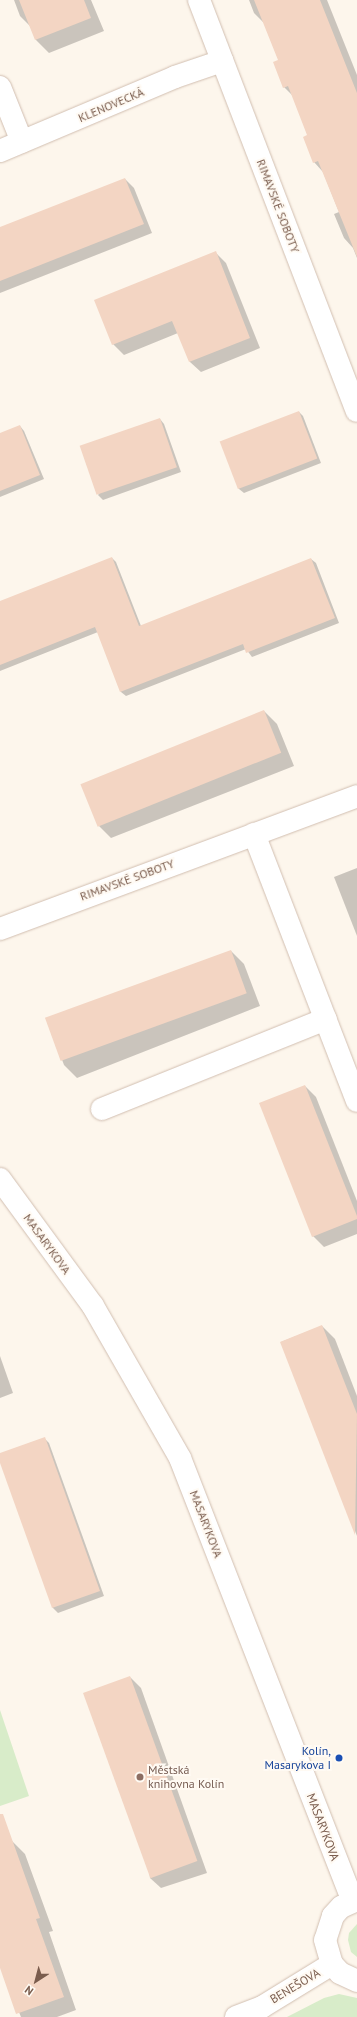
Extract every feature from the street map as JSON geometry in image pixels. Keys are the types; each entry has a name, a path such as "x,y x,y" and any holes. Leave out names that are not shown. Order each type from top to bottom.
{"street":[{"name":"RIMAVSKÉ SOBOTY","path":"199,0 357,411"},
{"name":"KLENOVECKÁ","path":"0,151 175,77 222,61"},
{"path":"0,87 22,142"},
{"name":"RIMAVSKÉ SOBOTY","path":"0,929 357,796"},
{"path":"254,834 357,1101"},
{"path":"102,1109 326,1019"},
{"name":"MASARYKOVA","path":"0,1179 93,1306 180,1458 355,1900"},
{"name":"BENEŠOVA","path":"355,1900 341,1907 327,1928 325,1940 332,1964 340,1973 357,1981"},
{"name":"BENEŠOVA","path":"236,2017 262,2006 332,1964"}],"green space":[{"path":"0,1710 29,1796 0,1806"},
{"path":"357,1924 357,1957 351,1952 348,1940 349,1933"},
{"path":"339,1994 357,1998 357,2017 287,2017 324,1998"}],"building":[{"path":"19,0 84,0 91,18 35,40"},
{"path":"254,0 320,0 357,93 357,257 318,161 313,163 303,137 307,135 288,86 283,88 273,62 278,60"},
{"path":"125,178 144,224 0,281 0,227"},
{"path":"216,251 250,338 189,362 172,321 112,345 94,300"},
{"path":"299,411 317,459 238,489 220,441"},
{"path":"160,418 177,467 97,495 80,446"},
{"path":"20,425 40,475 0,491 0,433"},
{"path":"112,557 139,626 311,558 335,618 246,653 243,644 120,692 95,627 0,665 0,601"},
{"path":"264,710 281,753 98,827 80,784"},
{"path":"231,950 247,993 61,1061 45,1018"},
{"path":"305,1085 357,1216 357,1219 312,1237 259,1103"},
{"path":"322,1325 357,1414 355,1535 280,1342"},
{"path":"45,1437 100,1591 52,1608 0,1463 0,1453"},
{"name":"Městská knihovna Kolín","path":"130,1676 197,1861 150,1878 83,1693"},
{"path":"0,1814 3,1814 40,1918 36,1919 64,1997 16,2014 0,1968"}],"place":[{"name":"Kolín, Masarykova I","path":"339,1758"},
{"name":"Městská knihovna Kolín","path":"140,1777"}]}
